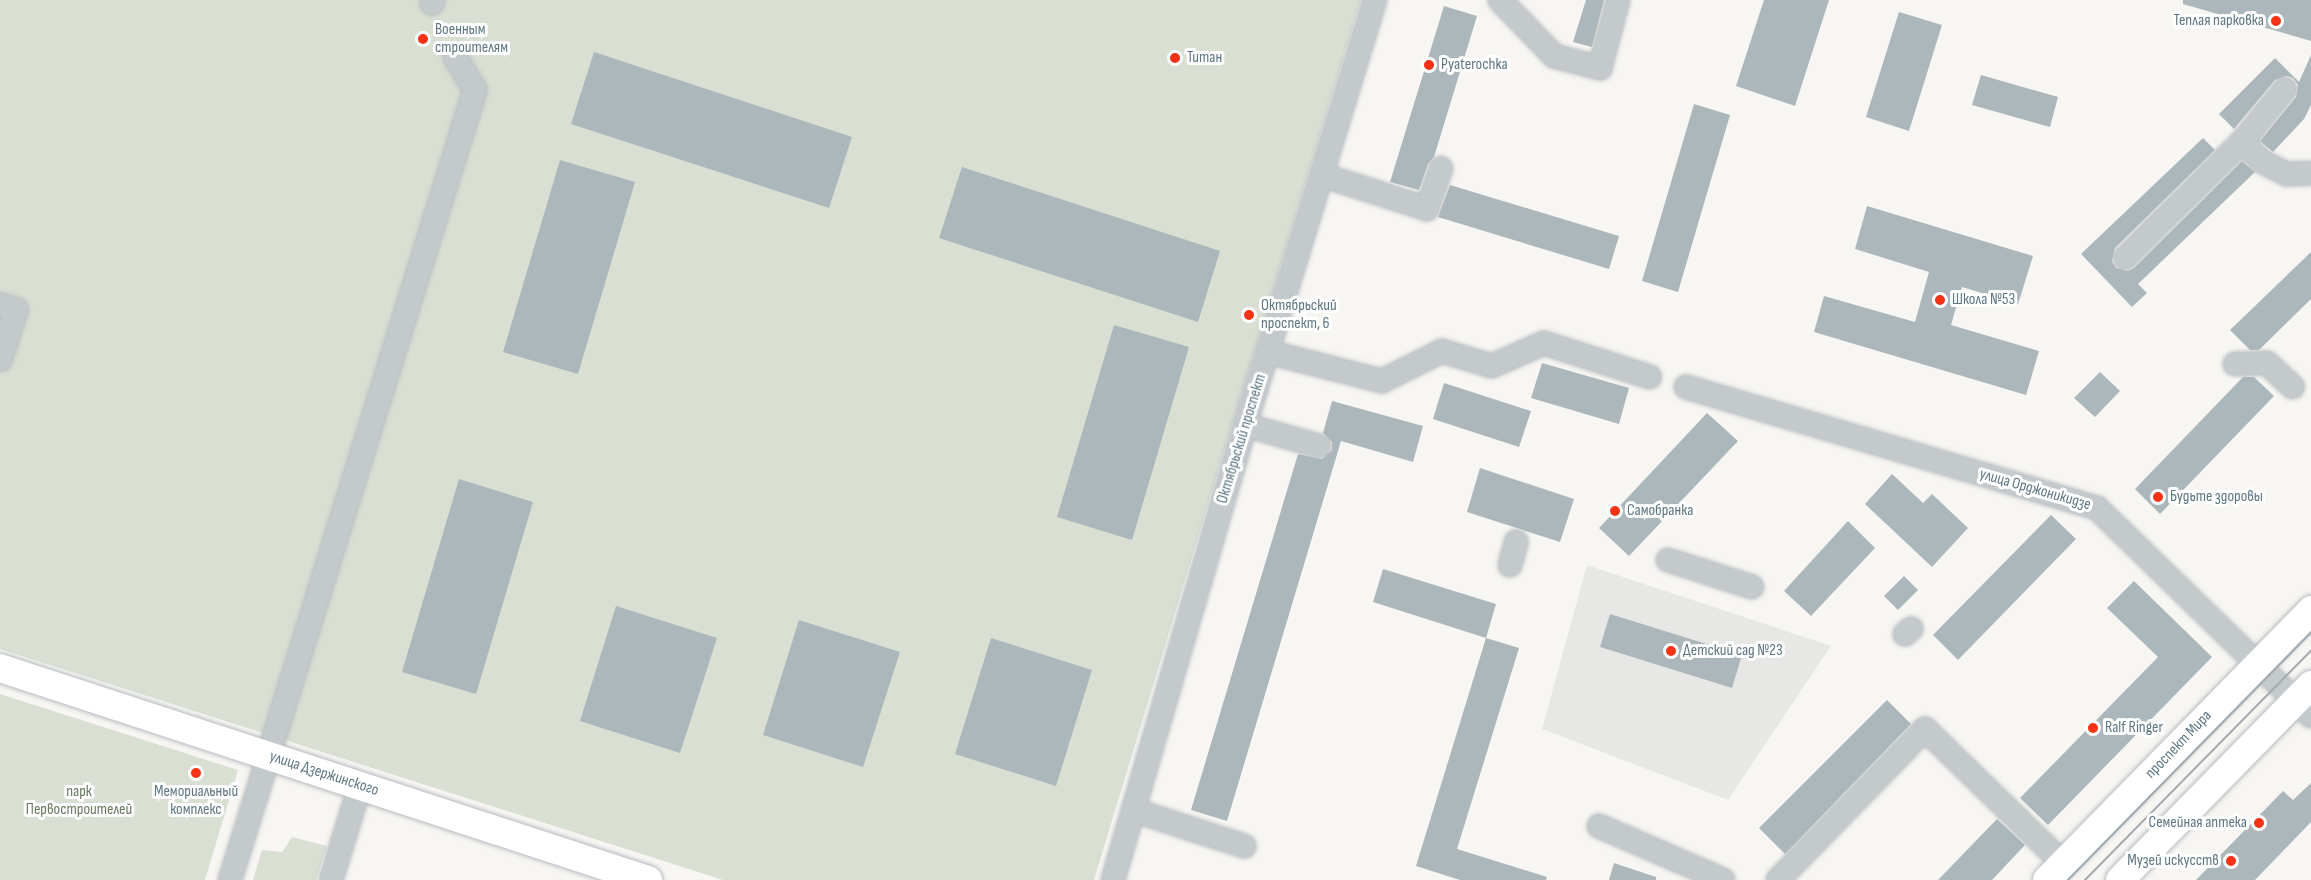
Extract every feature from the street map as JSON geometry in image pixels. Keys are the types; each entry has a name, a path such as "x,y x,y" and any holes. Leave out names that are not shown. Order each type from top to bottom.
{"main road":[{"name":"проспект Мира","path":"2055,872 2311,610"},
{"name":"улица Дзержинского","path":"0,668 648,880"},
{"path":"2120,880 2306,701"}],"street":[{"name":"Октябрьский проспект","path":"1113,880 1245,425 1375,0"},
{"path":"1500,0 1554,56 1600,68 1618,0"},
{"path":"273,741 475,90 455,57"},
{"path":"2125,258 2242,142 2285,89"},
{"path":"2242,142 2263,162 2287,174 2311,173"},
{"path":"1322,175 1427,209 1441,168"},
{"path":"0,305 16,310 0,360"},
{"path":"1268,352 1382,381 1443,351 1492,366 1545,343 1650,377"},
{"path":"2235,364 2267,363 2293,387"},
{"name":"улица Орджоникидзе","path":"1686,387 2097,508 2258,664 2306,701"},
{"path":"1245,425 1319,446"},
{"path":"1510,565 1516,542"},
{"path":"1668,560 1752,587"},
{"path":"1778,880 1925,729 2055,872"},
{"path":"230,880 264,771"},
{"path":"331,880 360,786"},
{"path":"1133,810 1244,846"},
{"path":"1599,826 1724,880"}],"shaded area":[{"path":"1587,565 1831,646 1728,800 1542,729"}],"green space":[{"path":"0,0 1361,0 1094,880 723,880 0,649"},
{"name":"парк Первостроителей","path":"0,694 238,770 205,880 0,880"},
{"path":"292,837 327,846 316,880 253,880 262,850 282,852"}],"building":[{"path":"1586,0 1604,0 1592,47 1573,42"},
{"path":"1764,0 1829,0 1795,106 1736,86"},
{"name":"Теплая парковка","path":"2183,0 2311,0 2311,41 2183,4"},
{"path":"1444,6 1477,16 1434,157 1428,164 1419,190 1390,182"},
{"path":"1899,12 1942,25 1909,131 1866,117"},
{"path":"594,52 852,137 829,208 571,124"},
{"path":"2311,55 2311,105 2304,119 2273,152 2260,141 2296,97 2298,85 2293,78 2287,76 2275,80 2234,129 2219,114 2275,58 2299,82"},
{"path":"1981,75 2058,97 2050,127 1972,105"},
{"path":"1694,104 1730,115 1678,292 1642,281"},
{"path":"2203,138 2215,150 2115,248 2112,261 2116,268 2128,271 2134,268 2242,161 2255,172 2138,284 2147,293 2132,307 2081,254"},
{"path":"560,160 635,182 578,374 503,352"},
{"path":"962,167 1220,251 1198,322 939,238"},
{"path":"1450,185 1619,236 1609,269 1438,217"},
{"name":"Школа №53","path":"1867,206 2033,256 2018,304 1962,287 1951,325 2039,351 2026,395 1814,332 1824,296 1915,322 1929,272 1855,249"},
{"path":"2311,252 2311,299 2259,350 2250,350 2230,330"},
{"path":"1114,325 1189,347 1132,540 1057,517"},
{"path":"1542,363 1629,388 1619,424 1531,398"},
{"path":"2100,372 2120,391 2095,417 2074,398"},
{"path":"2243,377 2254,377 2274,396 2160,514 2135,489"},
{"path":"1444,383 1531,411 1519,447 1433,419"},
{"path":"1332,401 1423,426 1413,462 1341,441 1227,821 1191,810 1298,454 1322,459 1332,450 1332,442 1323,433"},
{"path":"1707,413 1738,441 1629,556 1599,528"},
{"path":"1480,468 1574,499 1560,542 1467,512"},
{"path":"1892,474 1923,503 1932,494 1968,528 1932,567 1865,504"},
{"path":"459,479 533,502 476,694 402,672"},
{"path":"2051,515 2076,539 1958,660 1933,635"},
{"path":"1848,521 1875,548 1811,616 1784,591"},
{"path":"1383,569 1496,604 1486,638 1373,602"},
{"path":"1904,576 1918,590 1898,610 1884,596"},
{"path":"2134,581 2212,657 2048,825 2020,798 2158,657 2107,608"},
{"path":"616,606 717,638 680,753 580,721"},
{"name":"Детский сад №23","path":"1610,614 1742,655 1732,688 1600,647"},
{"path":"799,620 900,652 863,767 763,735"},
{"path":"991,638 1092,670 1056,786 955,754"},
{"path":"1486,638 1519,648 1457,849 1547,877 1546,880 1460,880 1416,866"},
{"path":"1887,700 1911,724 1785,854 1759,828"},
{"path":"2311,783 2311,822 2255,880 2196,880 2283,791 2293,800"},
{"path":"1997,819 2025,845 1992,880 1938,880"},
{"path":"1614,863 1656,877 1656,880 1609,880"}],"tram line":[{"path":"2068,880 2311,633"},
{"path":"2085,880 2311,651"}],"place":[{"name":"Теплая парковка","path":"2276,21"},
{"name":"Военным строителям","path":"423,39"},
{"name":"Титан","path":"1175,58"},
{"name":"Pyaterochka","path":"1429,65"},
{"name":"Школа №53","path":"1940,300"},
{"name":"Октябрьский проспект, 6","path":"1249,315"},
{"name":"Будьте здоровы","path":"2158,497"},
{"name":"Самобранка","path":"1615,511"},
{"name":"Детский сад №23","path":"1671,651"},
{"name":"Ralf Ringer","path":"2093,728"},
{"name":"Мемориальный комплекс","path":"196,773"},
{"name":"Семейная аптека","path":"2259,823"},
{"name":"Музей искусств","path":"2231,861"}]}
